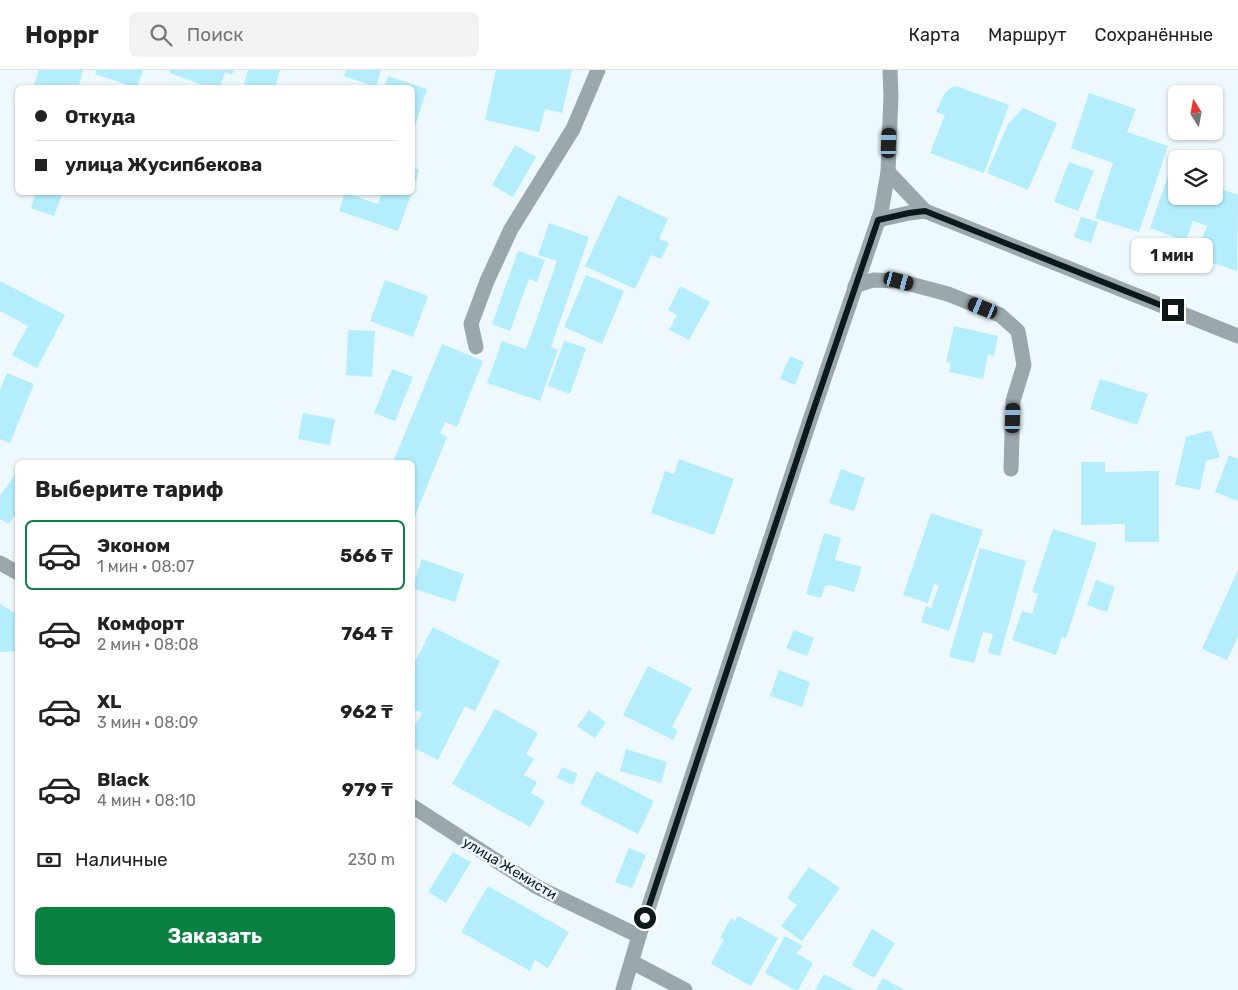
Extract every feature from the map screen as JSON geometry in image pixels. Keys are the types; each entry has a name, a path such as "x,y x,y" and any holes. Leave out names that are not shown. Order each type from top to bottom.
{"street":[{"path":"476,347 471,324 486,281 511,229 573,129 598,70"},
{"path":"623,990 639,936 808,426 881,212 888,172 891,96 890,70"},
{"path":"888,172 925,211 1238,336"},
{"path":"878,220 925,211"},
{"path":"855,286 873,280 899,281 940,292 1000,315 1018,331 1024,364 1013,402 1011,469"},
{"path":"0,563 15,571"},
{"name":"улица Жемисти","path":"415,808 537,887 639,936"},
{"path":"632,962 685,990"}],"building":[{"path":"39,70 83,70 79,85 34,85"},
{"path":"97,70 143,70 138,85 128,85 95,74"},
{"path":"169,70 234,70 232,75 225,72 221,85 203,85 170,73"},
{"path":"248,70 280,70 276,85 244,84"},
{"path":"346,70 381,70 377,85 370,85 344,76"},
{"path":"496,70 572,70 562,113 545,109 539,132 485,120"},
{"path":"388,76 415,85 385,85"},
{"path":"415,85 427,89 415,126"},
{"path":"956,86 1009,105 984,173 930,153 945,115 936,112 945,93"},
{"path":"1089,93 1136,109 1127,132 1168,146 1139,232 1095,218 1113,163 1071,148"},
{"path":"1023,108 1057,123 1028,190 987,173 1008,124"},
{"path":"515,145 536,157 513,197 492,185"},
{"path":"1069,162 1094,171 1078,211 1054,202"},
{"path":"415,169 419,170 415,183"},
{"path":"1168,176 1168,205 1223,205 1223,189 1238,195 1237,271 1195,257 1207,226 1193,221 1186,241 1150,228"},
{"path":"35,195 62,195 54,216 31,208"},
{"path":"344,195 351,195 378,204 381,195 411,195 398,231 339,211"},
{"path":"618,195 668,219 659,239 669,243 661,259 651,255 635,289 585,266"},
{"path":"1081,217 1098,222 1091,243 1074,237"},
{"path":"549,223 589,237 551,347 558,350 540,401 487,383 502,341 526,349 557,261 538,255"},
{"path":"518,251 545,260 537,282 529,279 510,331 492,324"},
{"path":"586,275 624,291 602,344 564,327"},
{"path":"385,280 428,296 413,337 370,321"},
{"path":"0,281 65,315 37,368 12,355 28,326 0,311"},
{"path":"680,286 710,302 689,340 669,330 677,315 668,310"},
{"path":"954,326 998,336 994,356 988,354 983,379 949,372 951,363 946,362"},
{"path":"348,330 375,331 372,377 346,375"},
{"path":"564,341 586,348 570,394 548,386"},
{"path":"442,344 483,361 457,427 445,422 440,433 447,437 415,516 415,460 394,460"},
{"path":"790,356 804,362 795,385 780,379"},
{"path":"392,369 413,377 395,421 374,413"},
{"path":"7,373 34,384 10,443 0,439 0,390"},
{"path":"1100,379 1148,394 1137,425 1090,409"},
{"path":"303,413 335,419 330,445 298,439"},
{"path":"1211,430 1220,457 1206,461 1200,490 1175,485 1186,437"},
{"path":"1229,455 1238,459 1238,501 1215,492"},
{"path":"679,459 734,479 714,535 651,513 665,471 674,474"},
{"path":"1081,462 1105,462 1105,472 1159,471 1159,542 1125,542 1125,524 1081,525"},
{"path":"841,469 865,478 854,511 829,503"},
{"path":"15,474 15,515 9,524 0,519 0,496"},
{"path":"931,513 983,530 949,631 921,622 926,606 931,608 939,586 934,584 928,603 903,595"},
{"path":"1053,529 1097,543 1066,638 1062,637 1056,655 1012,640 1022,611 1032,614 1038,594 1032,592"},
{"path":"824,533 841,538 835,560 862,567 854,592 830,585 825,586 821,598 806,594"},
{"path":"980,548 1026,561 1000,656 988,653 993,634 983,632 974,663 949,657"},
{"path":"422,559 464,574 455,602 415,589 415,579"},
{"path":"1238,570 1238,637 1227,660 1202,649"},
{"path":"1096,580 1115,587 1107,612 1087,605"},
{"path":"0,604 15,613 15,651 0,652"},
{"path":"433,627 500,661 475,711 465,706 438,760 415,748 415,726 422,713 415,710 415,662"},
{"path":"794,630 814,638 807,656 786,648"},
{"path":"648,666 692,688 672,727 678,731 673,740 623,715"},
{"path":"779,670 810,682 802,707 770,696"},
{"path":"495,709 538,733 526,754 534,759 524,775 537,782 531,793 545,801 530,827 452,784"},
{"path":"589,710 606,722 595,738 577,726"},
{"path":"626,749 667,762 661,783 620,771"},
{"path":"562,767 578,774 573,785 557,778"},
{"path":"596,771 654,801 638,834 580,804"},
{"path":"629,848 646,855 632,888 615,882"},
{"path":"453,852 471,862 446,903 428,892"},
{"path":"809,867 840,888 802,941 781,926 797,905 787,898"},
{"path":"488,886 569,932 548,968 535,960 530,971 461,932"},
{"path":"738,916 778,938 751,986 711,964 724,939 720,938 731,918 735,921"},
{"path":"872,929 895,943 874,978 852,965"},
{"path":"785,936 803,946 796,953 813,963 798,990 765,973"},
{"path":"824,974 855,990 815,990"},
{"path":"883,978 904,990 876,990"}],"route":[{"path":"645,918 878,220 925,211 1173,310"}]}
